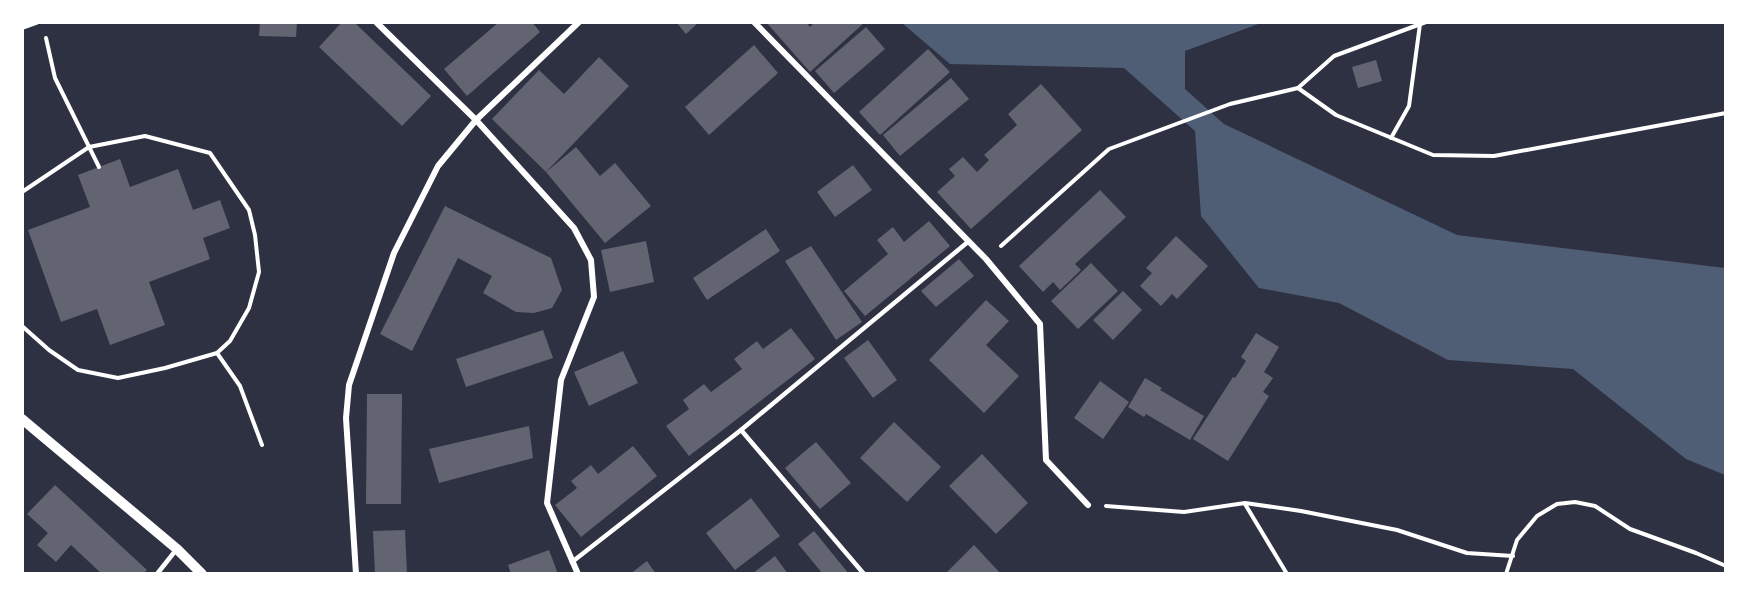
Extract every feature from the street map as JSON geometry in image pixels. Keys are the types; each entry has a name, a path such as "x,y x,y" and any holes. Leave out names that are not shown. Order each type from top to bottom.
{"street":[{"path":"22,27 36,22"},
{"path":"376,22 476,120 574,228 591,260 594,297 561,380 547,503 578,573"},
{"path":"356,573 346,418 349,386 394,253 438,166 476,120 579,22"},
{"path":"754,22 969,241 1040,324 1047,460 1088,505"},
{"path":"22,419 177,549 202,573"}],"lane":[{"path":"572,562 741,430 969,241"},
{"path":"741,430 864,573"},
{"path":"157,573 177,549"}],"path":[{"path":"986,260 1109,149 1230,104 1298,88 1334,56 1426,22"},
{"path":"1391,138 1409,106 1420,24"},
{"path":"45,32 55,78 99,167"},
{"path":"1298,88 1336,115 1433,155 1494,156 1725,113"},
{"path":"22,192 89,147 145,136 210,153 249,210 255,235 259,272 249,308 230,341 217,353 165,368 118,378 78,370 49,350 22,326"},
{"path":"217,353 240,386 262,446"},
{"path":"1506,573 1517,540 1537,516 1557,504 1575,502 1595,506 1630,529 1725,566"},
{"path":"1245,503 1287,573"},
{"path":"1088,505 1184,512 1245,503 1397,530 1467,553 1512,556"}],"water":[{"path":"902,23 1261,23 1185,51 1185,89 1224,124 1457,235 1725,268 1725,475 1686,459 1573,369 1448,360 1339,303 1259,288 1201,216 1195,131 1124,68 950,64"}],"building":[{"path":"260,22 297,22 296,37 259,36"},
{"path":"342,22 354,22 431,96 402,126 319,47"},
{"path":"499,22 532,22 540,32 467,96 444,69"},
{"path":"676,22 699,22 686,34"},
{"path":"766,22 806,22 810,27 815,22 865,22 810,72"},
{"path":"866,27 885,49 834,93 815,71"},
{"path":"754,45 778,73 709,135 685,107"},
{"path":"928,49 950,72 880,135 859,112"},
{"path":"599,57 629,86 546,172 492,119 539,70 564,94"},
{"path":"1376,60 1382,81 1358,88 1352,67"},
{"path":"951,78 969,99 900,156 883,135"},
{"path":"1041,84 1082,130 971,229 937,192 955,176 949,169 963,157 977,172 989,160 984,155 1017,125 1008,114"},
{"path":"576,147 600,176 615,163 651,206 605,243 546,172"},
{"path":"120,159 130,187 178,169 193,210 220,200 230,228 203,238 210,259 149,282 165,325 110,345 97,309 61,322 28,230 90,207 78,175"},
{"path":"853,165 872,190 835,217 817,192"},
{"path":"1100,190 1126,217 1075,264 1081,270 1060,290 1053,282 1043,292 1019,266"},
{"path":"445,206 551,258 562,290 552,308 534,313 516,312 483,293 492,276 458,258 412,351 380,334"},
{"path":"929,221 950,246 865,316 844,291 888,254 877,240 893,227 904,242"},
{"path":"766,229 780,251 707,300 693,278"},
{"path":"1176,236 1208,266 1177,299 1172,294 1161,306 1140,286 1152,273 1146,268"},
{"path":"646,241 654,282 610,292 601,250"},
{"path":"811,246 862,322 836,340 785,261"},
{"path":"959,259 974,276 936,307 921,291"},
{"path":"1091,263 1118,291 1078,329 1051,301"},
{"path":"1123,291 1142,310 1113,340 1093,320"},
{"path":"986,300 1009,321 986,345 1019,376 984,413 929,360"},
{"path":"791,328 815,359 689,456 666,426 689,409 683,400 704,384 711,392 742,369 734,359 757,341 763,349"},
{"path":"543,330 553,358 466,387 456,359"},
{"path":"1256,333 1279,347 1264,372 1273,378 1263,392 1269,396 1228,461 1193,439 1246,361 1241,357"},
{"path":"868,340 897,380 873,398 844,358"},
{"path":"623,351 638,383 589,406 574,372"},
{"path":"1145,378 1162,388 1160,390 1204,416 1190,440 1146,414 1144,417 1128,407"},
{"path":"1100,381 1129,402 1103,439 1074,418"},
{"path":"367,394 402,394 401,504 366,504"},
{"path":"894,422 941,467 907,502 860,458"},
{"path":"529,426 533,458 439,483 429,449"},
{"path":"816,442 851,483 820,509 785,468"},
{"path":"633,446 657,476 581,537 555,505 577,488 571,481 591,465 598,474"},
{"path":"982,454 1028,503 996,534 949,486"},
{"path":"55,485 147,570 143,574 102,574 71,545 56,562 37,545 48,533 27,514"},
{"path":"751,498 780,536 735,570 706,533"},
{"path":"405,530 407,574 375,574 373,531"},
{"path":"814,531 849,574 823,574 798,544"},
{"path":"974,545 1001,574 945,574"},
{"path":"549,550 558,574 511,574 508,565"},
{"path":"775,556 788,574 752,574"},
{"path":"647,561 656,574 630,574"}]}
